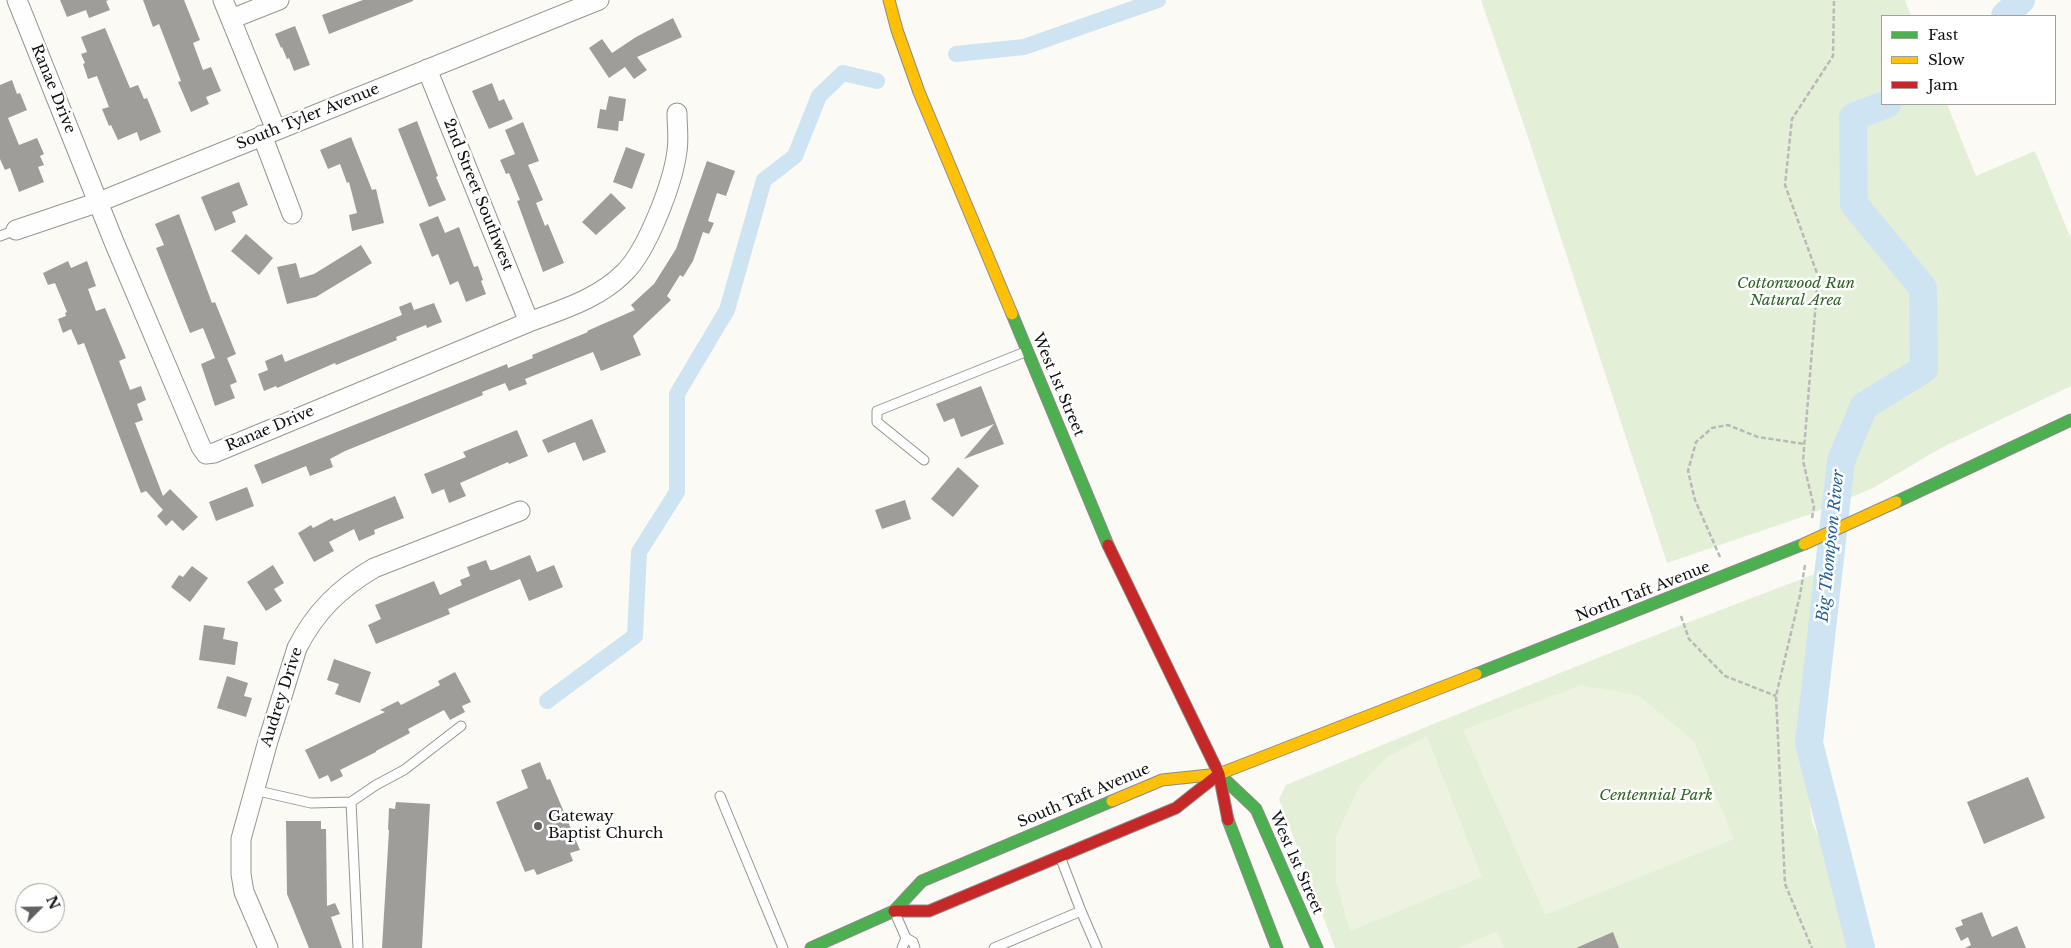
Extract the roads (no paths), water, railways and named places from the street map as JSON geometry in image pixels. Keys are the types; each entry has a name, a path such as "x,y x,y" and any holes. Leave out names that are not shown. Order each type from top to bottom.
{"main road":[{"name":"West 1st Street","path":"889,0 918,92 1110,549 1219,774 1227,819 1277,948"},
{"name":"North Taft Avenue","path":"1219,774 1674,597 1804,544 2071,420"},
{"name":"West 1st Street","path":"1219,774 1256,809 1317,948"},
{"name":"South Taft Avenue","path":"894,911 928,911 1176,808 1219,774"},
{"name":"South Taft Avenue","path":"811,948 894,911 922,881 1162,780 1219,774"}],"street":[{"name":"Ranae Drive","path":"17,0 200,447 206,454 214,453 529,322 580,303 598,293 624,274 635,260 664,202 677,151 677,112"},
{"path":"223,0 269,133 292,214"},
{"path":"231,19 279,0"},
{"name":"South Tyler Avenue","path":"8,233 99,202 599,0"},
{"name":"2nd Street Southwest","path":"427,69 529,322"},
{"name":"Audrey Drive","path":"268,948 244,892 241,874 241,838 297,648 309,627 334,596 355,579 374,568 520,511"}],"lane":[{"path":"924,460 877,422 877,411 1027,351"},
{"path":"254,790 311,803 351,802 376,785 404,770 461,726"},
{"path":"720,796 784,948"},
{"path":"351,802 358,948"},
{"path":"1060,856 1097,948"},
{"path":"894,911 906,938 913,942 915,948"},
{"path":"994,948 1081,911"},
{"path":"902,948 906,938"}],"waterway":[{"path":"956,54 1024,47 1158,0"},
{"name":"Big Thompson River","path":"2006,15 2021,0"},
{"path":"547,701 635,636 639,552 677,492 677,394 727,310 764,180 795,156 819,96 843,73 877,81"},
{"name":"Big Thompson River","path":"1861,948 1809,743 1841,461 1864,406 1924,369 1923,288 1854,204 1853,117 1884,105"}],"place":[{"name":"Gateway Baptist Church","path":"538,826"}],"park label":[{"name":"Cottonwood Run Natural Area","path":"1796,292"},
{"name":"Centennial Park","path":"1656,796"}]}
